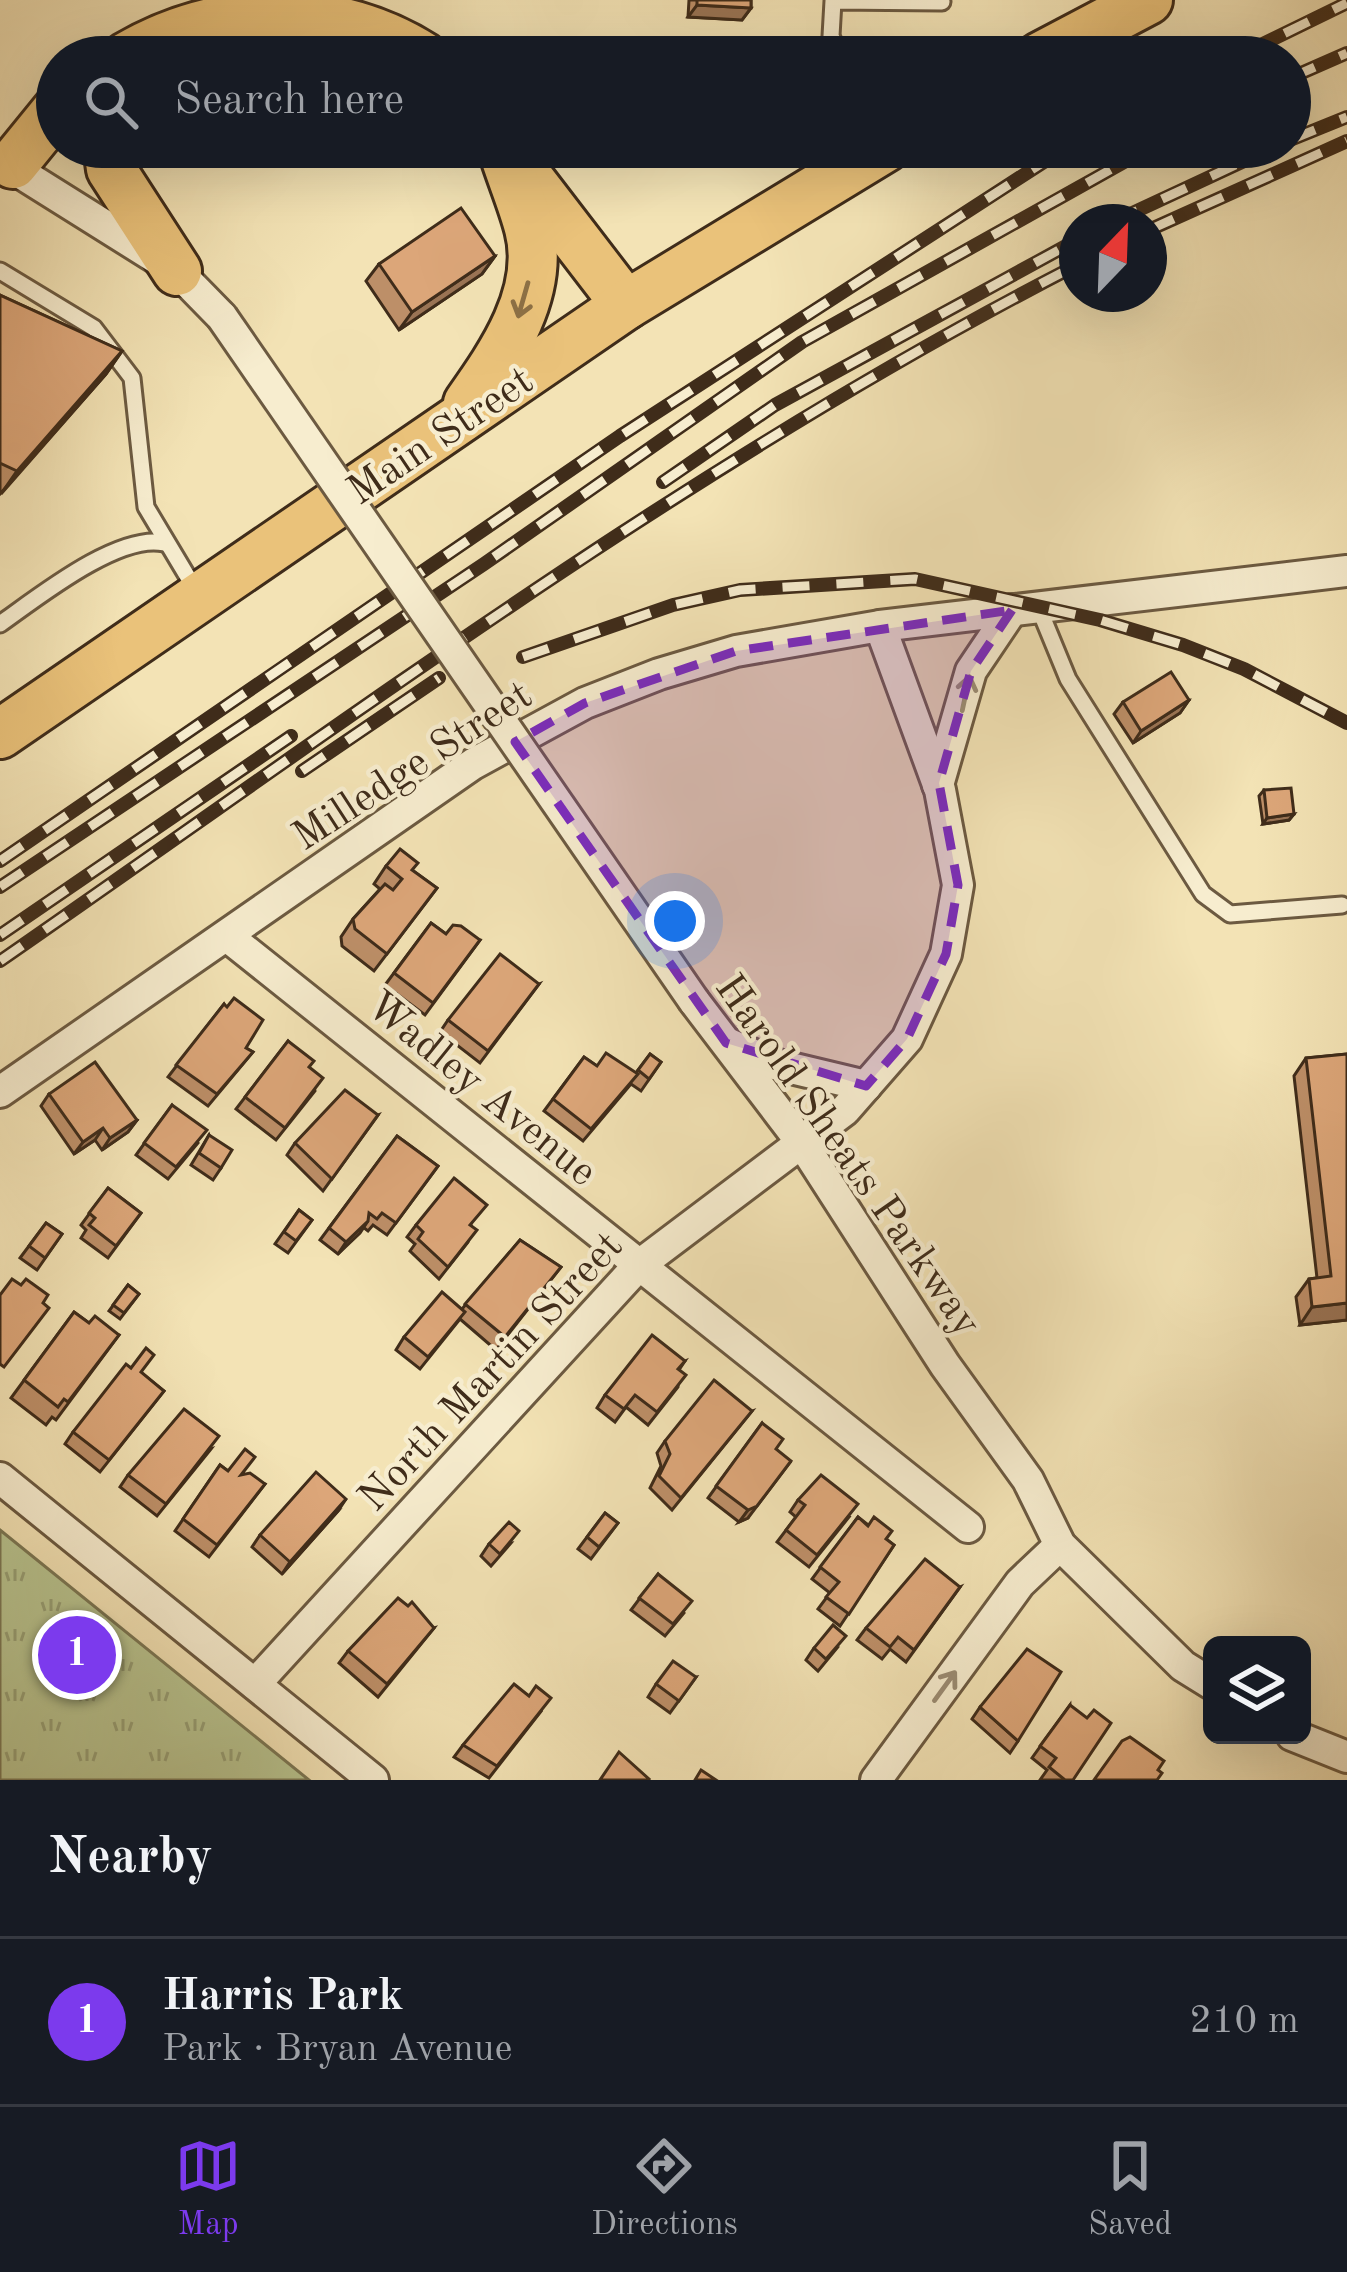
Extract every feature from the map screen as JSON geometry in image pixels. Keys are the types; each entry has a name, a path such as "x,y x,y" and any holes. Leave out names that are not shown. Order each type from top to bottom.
{"main road":[{"path":"1070,36 1114,6"},
{"path":"170,36 195,24 273,11 318,13 364,24 386,36"},
{"path":"182,36 195,24"},
{"path":"6,162 36,131"},
{"path":"111,168 177,272"},
{"path":"454,424 511,338 531,270 531,233 511,168"},
{"path":"520,168 626,305"},
{"name":"Main Street","path":"0,734 626,305 849,168"}],"street":[{"name":"Harold Sheats Parkway","path":"6,162 177,272 222,317 694,1001 802,1142 945,1365 1028,1480 1060,1545"},
{"name":"Milledge Street","path":"0,1092 473,764 585,703 736,651 880,626 1347,571"},
{"path":"938,785 971,671 1025,608"},
{"name":"North Martin Street","path":"255,1684 638,1266 845,1110 907,1039 946,954 958,885 938,785 880,626"},
{"name":"Wadley Avenue","path":"227,936 968,1527"},
{"path":"726,1043 774,1064 866,1086"},
{"path":"0,1478 373,1780"},
{"path":"876,1780 1020,1583 1060,1545 1183,1666 1203,1678"},
{"path":"1311,1743 1347,1757"}],"lane":[{"path":"818,0 942,2"},
{"path":"831,36 832,1"},
{"path":"0,271 94,328 132,378 146,507 200,597"},
{"path":"0,624 97,561 139,542 164,543"},
{"path":"1025,608 1203,894 1230,914 1342,905"}],"highlighted area":[{"path":"1012,610 971,671 939,783 958,885 946,954 907,1039 866,1086 726,1043 515,742 585,703 736,651"}],"green space":[{"path":"0,1530 309,1780 0,1780"}],"building":[{"path":"697,0 751,0 751,8 697,5"},
{"path":"461,208 495,256 412,312 379,264"},
{"path":"0,295 122,351 17,471 0,463"},
{"path":"1171,672 1189,700 1141,731 1123,702"},
{"path":"1291,788 1294,814 1267,818 1264,790"},
{"path":"400,849 418,863 412,870 437,888 387,954 355,929 353,919 385,884 393,890 402,879 386,866"},
{"path":"431,923 446,934 453,925 461,926 480,940 433,1003 394,973"},
{"path":"500,954 539,984 488,1051 448,1020"},
{"path":"234,998 263,1020 246,1048 253,1052 217,1094 176,1065 224,1004 227,1007"},
{"path":"288,1041 314,1061 309,1067 323,1078 285,1128 245,1097"},
{"path":"606,1053 638,1074 591,1129 553,1099 584,1057 597,1066"},
{"path":"650,1054 661,1062 649,1079 638,1070"},
{"path":"1347,1054 1347,1303 1312,1307 1309,1279 1331,1276 1306,1058"},
{"path":"95,1062 137,1120 110,1138 103,1128 83,1142 49,1094"},
{"path":"345,1090 378,1115 332,1179 295,1143"},
{"path":"172,1105 207,1130 176,1167 144,1143"},
{"path":"209,1135 232,1150 221,1168 199,1153"},
{"path":"397,1136 438,1166 396,1223 382,1213 377,1219 369,1213 368,1221 346,1242 329,1228"},
{"path":"454,1178 487,1205 470,1225 477,1230 448,1267 418,1239 423,1232 416,1225"},
{"path":"108,1188 141,1213 116,1246 89,1225 95,1218 89,1213"},
{"path":"299,1210 312,1220 296,1241 284,1232"},
{"path":"46,1223 62,1234 45,1258 29,1246"},
{"path":"520,1240 561,1267 505,1337 465,1304"},
{"path":"12,1279 21,1285 26,1279 48,1295 43,1303 49,1308 4,1367 0,1364 0,1295"},
{"path":"128,1285 139,1294 124,1313 113,1305"},
{"path":"442,1292 465,1312 428,1357 404,1337"},
{"path":"74,1312 89,1323 95,1316 119,1335 68,1402 64,1399 58,1407 24,1380"},
{"path":"652,1335 685,1361 678,1369 686,1375 657,1412 635,1395 624,1409 605,1395"},
{"path":"146,1348 154,1355 141,1372 164,1391 109,1460 73,1432 126,1364 131,1368"},
{"path":"714,1380 752,1411 681,1498 659,1476 670,1454 665,1441"},
{"path":"184,1409 219,1436 166,1504 128,1475"},
{"path":"762,1423 783,1439 776,1449 791,1461 757,1506 748,1510 716,1486"},
{"path":"245,1449 255,1457 241,1475 250,1473 265,1484 217,1545 183,1519 220,1465 228,1471"},
{"path":"316,1472 346,1499 290,1562 260,1535"},
{"path":"821,1475 858,1504 817,1555 786,1530 805,1505 798,1500"},
{"path":"605,1513 618,1523 599,1547 587,1537"},
{"path":"858,1517 868,1526 874,1517 892,1531 886,1539 894,1545 849,1614 826,1597 839,1582 820,1567"},
{"path":"509,1522 519,1531 500,1554 489,1544"},
{"path":"925,1559 960,1587 914,1650 898,1637 890,1647 866,1628"},
{"path":"658,1574 692,1601 673,1624 639,1598"},
{"path":"398,1598 408,1606 412,1602 434,1628 387,1684 348,1651"},
{"path":"833,1625 846,1636 826,1659 814,1648"},
{"path":"1027,1649 1061,1672 1018,1741 980,1707"},
{"path":"673,1661 696,1677 679,1701 656,1684"},
{"path":"514,1684 529,1696 536,1686 551,1698 497,1766 463,1745"},
{"path":"1070,1705 1087,1718 1094,1710 1111,1723 1073,1780 1065,1780 1049,1767 1056,1758 1040,1746"},
{"path":"1130,1737 1164,1761 1157,1780 1094,1780 1122,1741"},
{"path":"619,1752 649,1779 600,1780"},
{"path":"701,1770 716,1780 695,1780"}],"railway":[{"path":"1279,36 1347,3"},
{"path":"1311,69 1347,53"},
{"path":"1311,132 1347,117"},
{"path":"1311,157 1347,141"},
{"path":"0,861 620,436 1035,168"},
{"path":"0,887 484,564 802,342 1113,168"},
{"path":"1152,204 1229,168"},
{"path":"1167,222 1287,168"},
{"path":"663,482 775,405 1059,250"},
{"path":"0,961 395,685 661,507 935,341 1059,275"},
{"path":"523,657 673,605 740,590 915,579 1100,620 1183,645 1244,669 1347,723"},
{"path":"302,771 439,678"},
{"path":"0,935 291,736"}],"place":[{"name":"Harris Park","path":"77,1655"}]}
